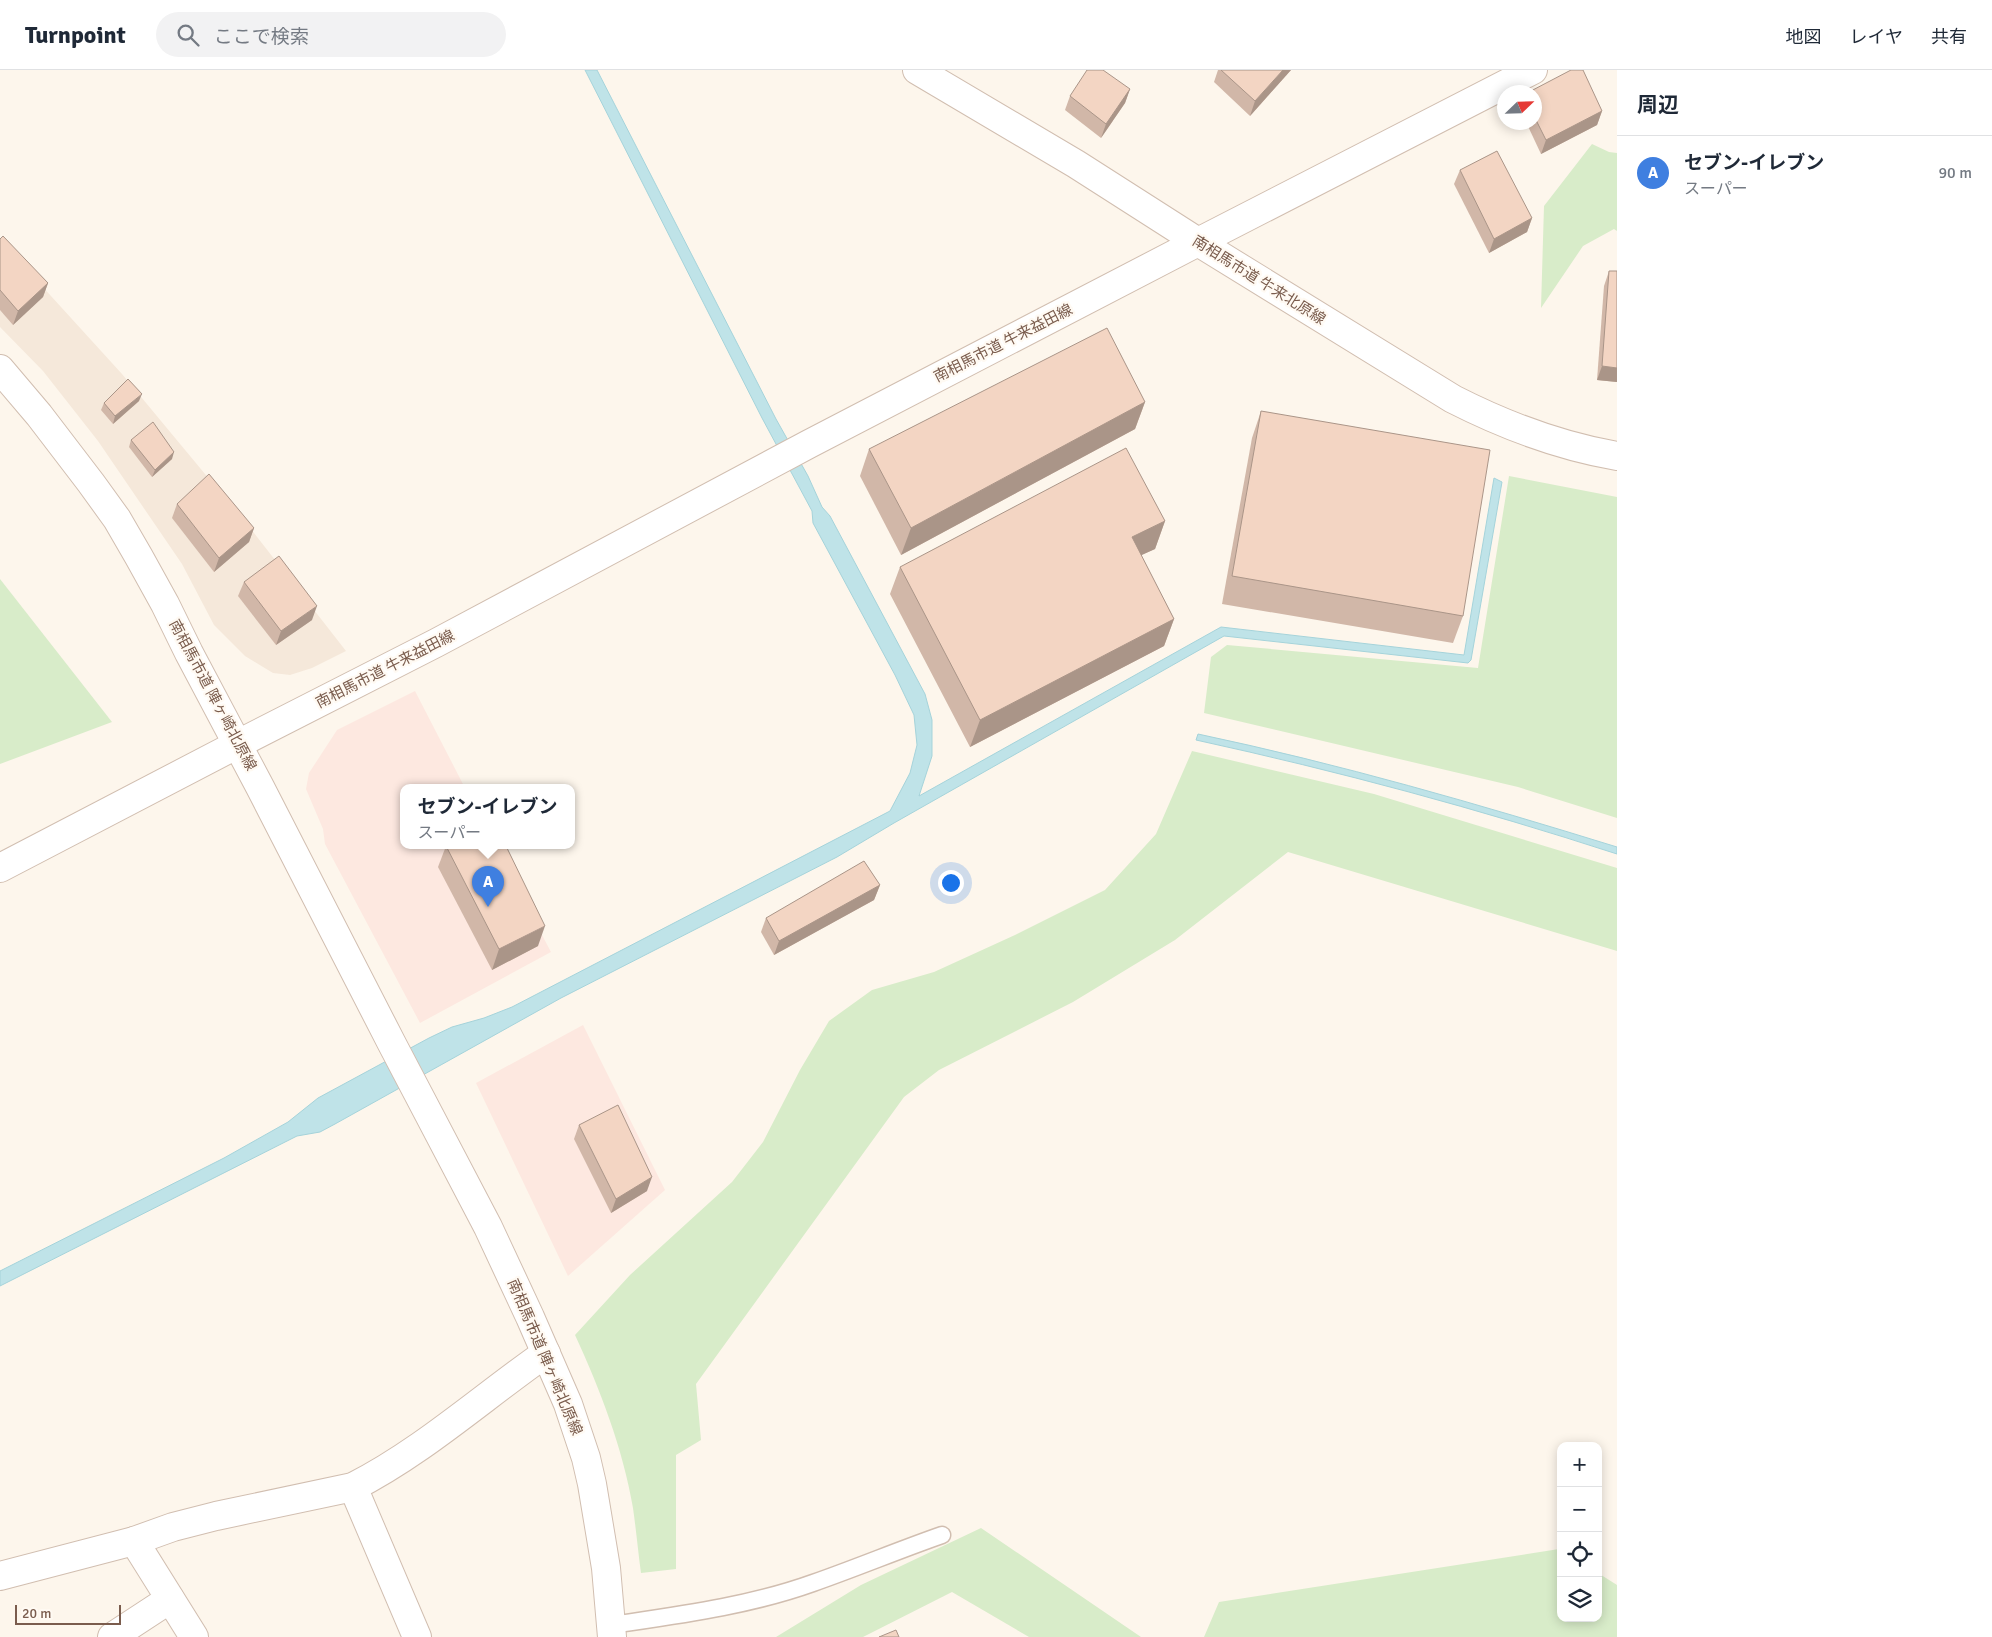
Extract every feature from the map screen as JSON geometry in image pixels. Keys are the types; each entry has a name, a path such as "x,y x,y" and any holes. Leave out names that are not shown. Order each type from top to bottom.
{"street":[{"name":"南相馬市道 牛来北原線","path":"917,70 1076,164 1198,242 1453,399 1490,418 1523,431 1565,445 1617,456"},
{"name":"南相馬市道 牛来益田線","path":"0,868 444,639 809,444 1533,70"},
{"name":"南相馬市道 陣ヶ崎北原線","path":"0,369 39,415 117,519 166,604 189,652 488,1227 546,1353 574,1422 592,1484 606,1568 612,1631"},
{"path":"0,1576 134,1541 174,1527 216,1516 353,1487 373,1477 416,1448 546,1353"},
{"path":"353,1487 417,1637"},
{"path":"134,1541 194,1637"},
{"path":"112,1637 170,1599"}],"lane":[{"path":"612,1631 654,1619 766,1596 812,1584 942,1535"}],"shaded area":[{"path":"0,240 122,374 254,533 346,651 312,668 290,675 273,673 245,656 214,625 182,564 98,441 43,371 0,327"},
{"path":"415,691 463,784 400,784 400,849 497,849 551,952 420,1023 325,844 323,829 306,789 309,773 337,730"},
{"path":"583,1025 665,1190 568,1276 476,1083"}],"green space":[{"path":"1592,144 1609,152 1617,153 1617,231 1614,229 1583,246 1541,308 1544,206"},
{"path":"1509,476 1617,497 1617,818 1518,787 1204,713 1211,657 1227,645 1478,668"},
{"path":"0,579 112,722 0,764"},
{"path":"1192,751 1374,794 1617,868 1617,951 1288,852 1175,940 1073,1002 939,1070 904,1097 696,1384 701,1440 676,1455 676,1569 641,1573 629,1486 617,1442 602,1398 575,1335 630,1275 732,1182 763,1142 800,1070 829,1021 872,990 934,972 1015,935 1105,890 1156,834"},
{"path":"981,1528 1141,1637 1029,1637 952,1592 863,1637 776,1637 861,1585"},
{"path":"1557,1549 1557,1622 1602,1622 1602,1576 1617,1585 1617,1637 1204,1637 1219,1602"}],"water":[{"path":"585,70 597,70 776,419 808,476 822,507 830,516 925,694 932,720 932,756 919,796 1221,627 1464,655 1494,478 1502,482 1471,660 1468,663 1224,636 837,857 561,998 320,1132 297,1136 0,1286 0,1271 224,1158 288,1122 318,1098 429,1038 452,1027 484,1018 512,1007 890,811 910,773 917,745 914,715 895,675 813,523 812,511 762,418"},
{"path":"1198,734 1304,758 1461,800 1617,847 1617,854 1408,792 1196,740"}],"building":[{"path":"1087,70 1103,70 1130,89 1106,124 1070,96"},
{"path":"1221,70 1283,70 1255,101"},
{"path":"1571,70 1583,70 1602,111 1546,140 1541,130 1542,85"},
{"path":"1497,151 1532,218 1494,239 1460,170"},
{"path":"3,236 48,283 18,311 0,290 0,239"},
{"path":"1609,271 1617,271 1617,368 1602,366"},
{"path":"1107,328 1145,402 911,528 869,449"},
{"path":"128,379 142,394 115,416 104,403"},
{"path":"1261,411 1490,450 1463,616 1232,576"},
{"path":"153,422 174,452 155,470 131,440"},
{"path":"1126,448 1165,521 1132,537 1174,619 980,720 900,567"},
{"path":"209,474 254,528 219,558 177,504"},
{"path":"279,556 317,606 281,631 244,582"},
{"path":"448,849 507,849 545,926 499,949"},
{"path":"864,861 880,885 779,941 766,918"},
{"path":"618,1105 652,1177 616,1199 579,1125"},
{"path":"896,1630 899,1637 879,1637"}],"place":[{"name":"セブン-イレブン","path":"488,907"}]}
